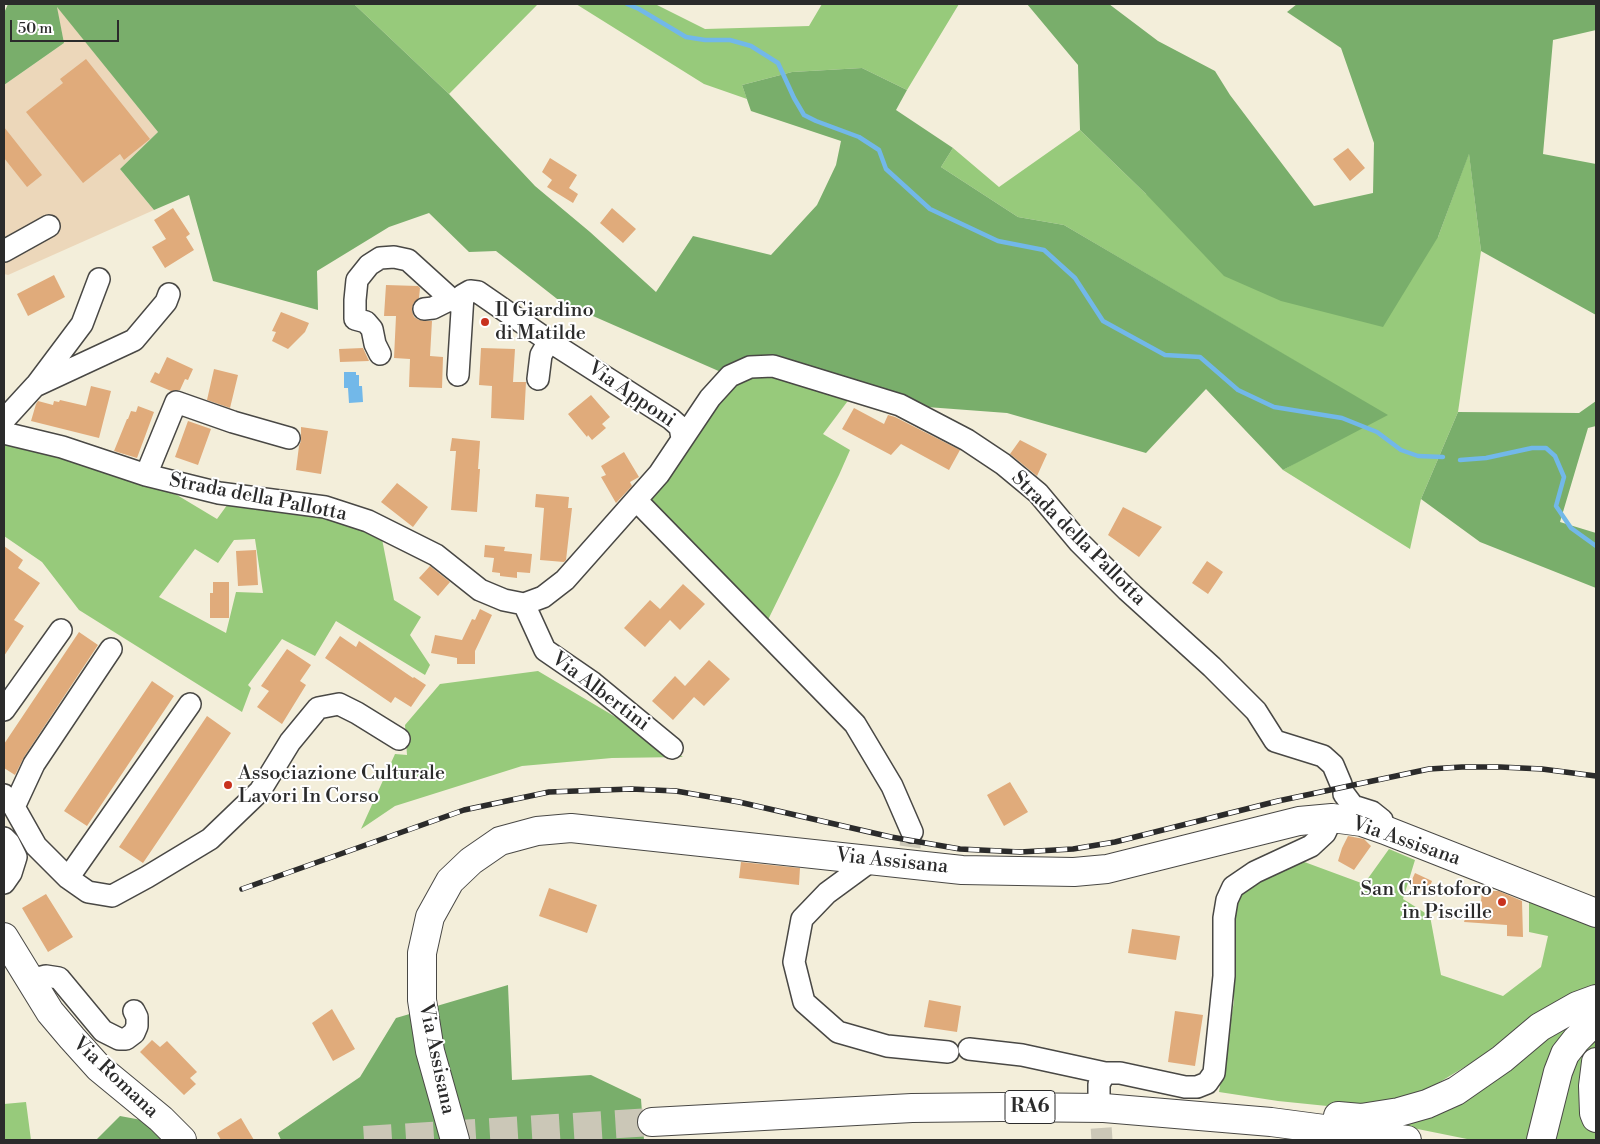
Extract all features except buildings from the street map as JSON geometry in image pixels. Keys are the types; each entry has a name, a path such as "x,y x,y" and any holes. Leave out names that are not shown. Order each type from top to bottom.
{"main road":[{"name":"Via Assisana","path":"455,1140 430,1051 422,1000 422,953 430,917 450,881 471,861 500,841 537,831 571,828 872,860 909,848 962,870 1043,872 1107,869 1298,821 1332,818 1362,822 1385,830 1596,913"},
{"name":"Via Romana","path":"4,937 50,1012 99,1068 161,1119 182,1140"},
{"path":"1101,1102 1175,1105 1361,1118 1399,1112 1427,1104 1456,1091 1502,1059 1540,1027 1577,1006 1596,999"},
{"path":"1541,1140 1558,1072 1565,1054 1576,1040 1596,1022"},
{"path":"1596,1062 1593,1086 1594,1113 1596,1118"},
{"name":"RA6","path":"652,1122 912,1108 1001,1107 1101,1102 1407,1140"}],"street":[{"path":"4,251 49,226"},
{"path":"380,354 375,344 372,329 366,322 355,318 357,280 368,265 380,258 394,257 408,260 457,302 458,375"},
{"path":"4,420 35,386 82,324 99,279"},
{"name":"Via Apponi","path":"424,309 457,302 470,291 478,292 549,341 671,419 680,427 682,438"},
{"path":"35,386 134,340 166,302 169,294"},
{"path":"538,379 541,355 549,341"},
{"name":"Strada della Pallotta","path":"4,433 62,447 146,475 219,493 325,507 368,522 436,555 480,590 504,600 524,604 542,597 565,580 659,474 710,398 730,376 750,367 773,366 900,405 967,440 1003,464 1038,493 1079,542 1127,590 1212,667 1256,711 1275,741 1323,756 1333,765 1343,789 1353,806 1372,812 1384,821 1385,830"},
{"path":"146,475 176,402 233,422 289,438"},
{"path":"636,500 855,724 892,786 909,848"},
{"name":"Via Albertini","path":"524,604 545,650 593,683 672,748"},
{"path":"4,710 61,630"},
{"path":"111,649 9,801 36,846 68,878 88,892 112,896 210,839 260,791 290,742 318,708 339,704 357,712 399,739"},
{"path":"68,878 190,704"},
{"path":"969,1049 1022,1055 1105,1072 1120,1072 1185,1087 1197,1087 1207,1083 1214,1074 1224,976 1224,918 1227,900 1233,887 1255,872 1311,846 1324,833 1332,818"},
{"path":"4,838 16,857 11,873 4,883"},
{"path":"872,860 826,894 802,919 794,962 804,1002 838,1032 887,1046 948,1052"},
{"path":"30,980 46,976 59,978 103,1031 119,1039 126,1039 134,1033 138,1026 134,1011"},
{"path":"1101,1102 1099,1084 1105,1072"}],"shaded area":[{"path":"56,5 158,132 120,169 154,210 8,275 4,274 4,85 64,43"}],"green space":[{"path":"8,4 354,4 449,94 535,186 590,232 656,292 693,236 771,255 817,205 836,165 841,141 751,111 742,85 792,72 862,68 907,90 896,110 953,148 941,167 1018,217 1064,225 1388,415 1283,470 1206,389 1146,453 1007,413 900,405 773,366 730,376 561,302 496,251 469,252 429,213 389,227 317,271 318,310 213,281 189,195 154,210 120,169 158,132 57,7 64,43 4,85 4,13"},
{"path":"354,4 538,4 449,94"},
{"path":"576,4 655,4 705,29 809,26 822,4 959,4 907,90 862,68 792,72 742,85 747,99 704,84"},
{"path":"1027,4 1109,4 1158,41 1215,71 1230,95 1314,206 1373,193 1374,143 1341,48 1287,12 1297,4 1596,4 1596,30 1553,40 1543,154 1596,164 1596,315 1481,251 1469,154 1438,237 1383,327 1281,301 1224,276 1146,194 1080,130 1078,65"},
{"path":"1080,130 1146,194 1438,237 1469,153 1481,251 1458,412 1421,499 1410,549 1283,470 1383,413 1064,225 1018,217 941,167 953,148 999,187"},
{"path":"742,370 856,390 823,434 850,450 763,630 636,500"},
{"path":"1596,401 1596,426 1588,428 1560,522 1596,533 1596,588 1480,542 1421,499 1458,412 1579,413"},
{"path":"4,436 177,495 217,519 230,501 329,518 382,539 394,600 421,617 410,635 430,665 425,675 336,621 315,656 282,639 248,685 251,688 242,712 79,610 42,562 4,536","holes":["255,539 263,593 236,592 226,633 159,597 195,549 218,563 234,540"]},
{"path":"538,671 683,757 612,758 522,766 395,806 361,829 395,754 407,755 405,725 440,684"},
{"path":"1389,849 1415,860 1403,899 1430,916 1441,975 1503,996 1541,967 1548,936 1529,932 1529,898 1596,921 1596,987 1407,1102 1337,1107 1219,1092 1234,1001 1229,933 1233,897 1254,879 1299,860 1364,884"},
{"path":"508,985 512,1080 591,1075 641,1099 644,1140 281,1140 278,1133 360,1077 396,1018"},
{"path":"1578,1010 1535,1140 1472,1140 1388,1123"},
{"path":"1596,1036 1596,1054 1587,1114 1596,1133 1596,1140 1553,1140 1563,1083 1578,1053"},
{"path":"26,1102 31,1140 4,1140 4,1104"},
{"path":"120,1116 152,1122 164,1140 96,1140"}],"water":[{"path":"344,372 356,372 356,375 359,375 359,386 362,386 363,402 349,403 348,388 344,388"}],"waterway":[{"path":"627,4 686,37 705,40 730,40 751,46 778,63 804,115 859,137 879,150 886,169 930,209 998,241 1044,250 1075,278 1103,321 1165,355 1200,357 1238,390 1274,407 1342,418 1377,432 1401,450 1418,456 1443,457"},
{"path":"1460,460 1486,458 1532,448 1546,448 1555,456 1564,477 1556,506 1571,528 1596,546"}],"tunnel":[{"path":"910,847 912,832"},
{"path":"1099,1096 1102,1140"},
{"path":"364,1140 652,1122"}],"railway":[{"path":"242,889 464,810 549,792 631,789 676,791 739,802 891,837 960,849 1020,852 1073,849 1115,842 1278,801 1429,769 1500,767 1542,769 1596,776"}],"place":[{"name":"Il Giardino di Matilde","path":"485,322"},
{"name":"Associazione Culturale Lavori In Corso","path":"228,785"},
{"name":"San Cristoforo in Piscille","path":"1502,902"}]}
